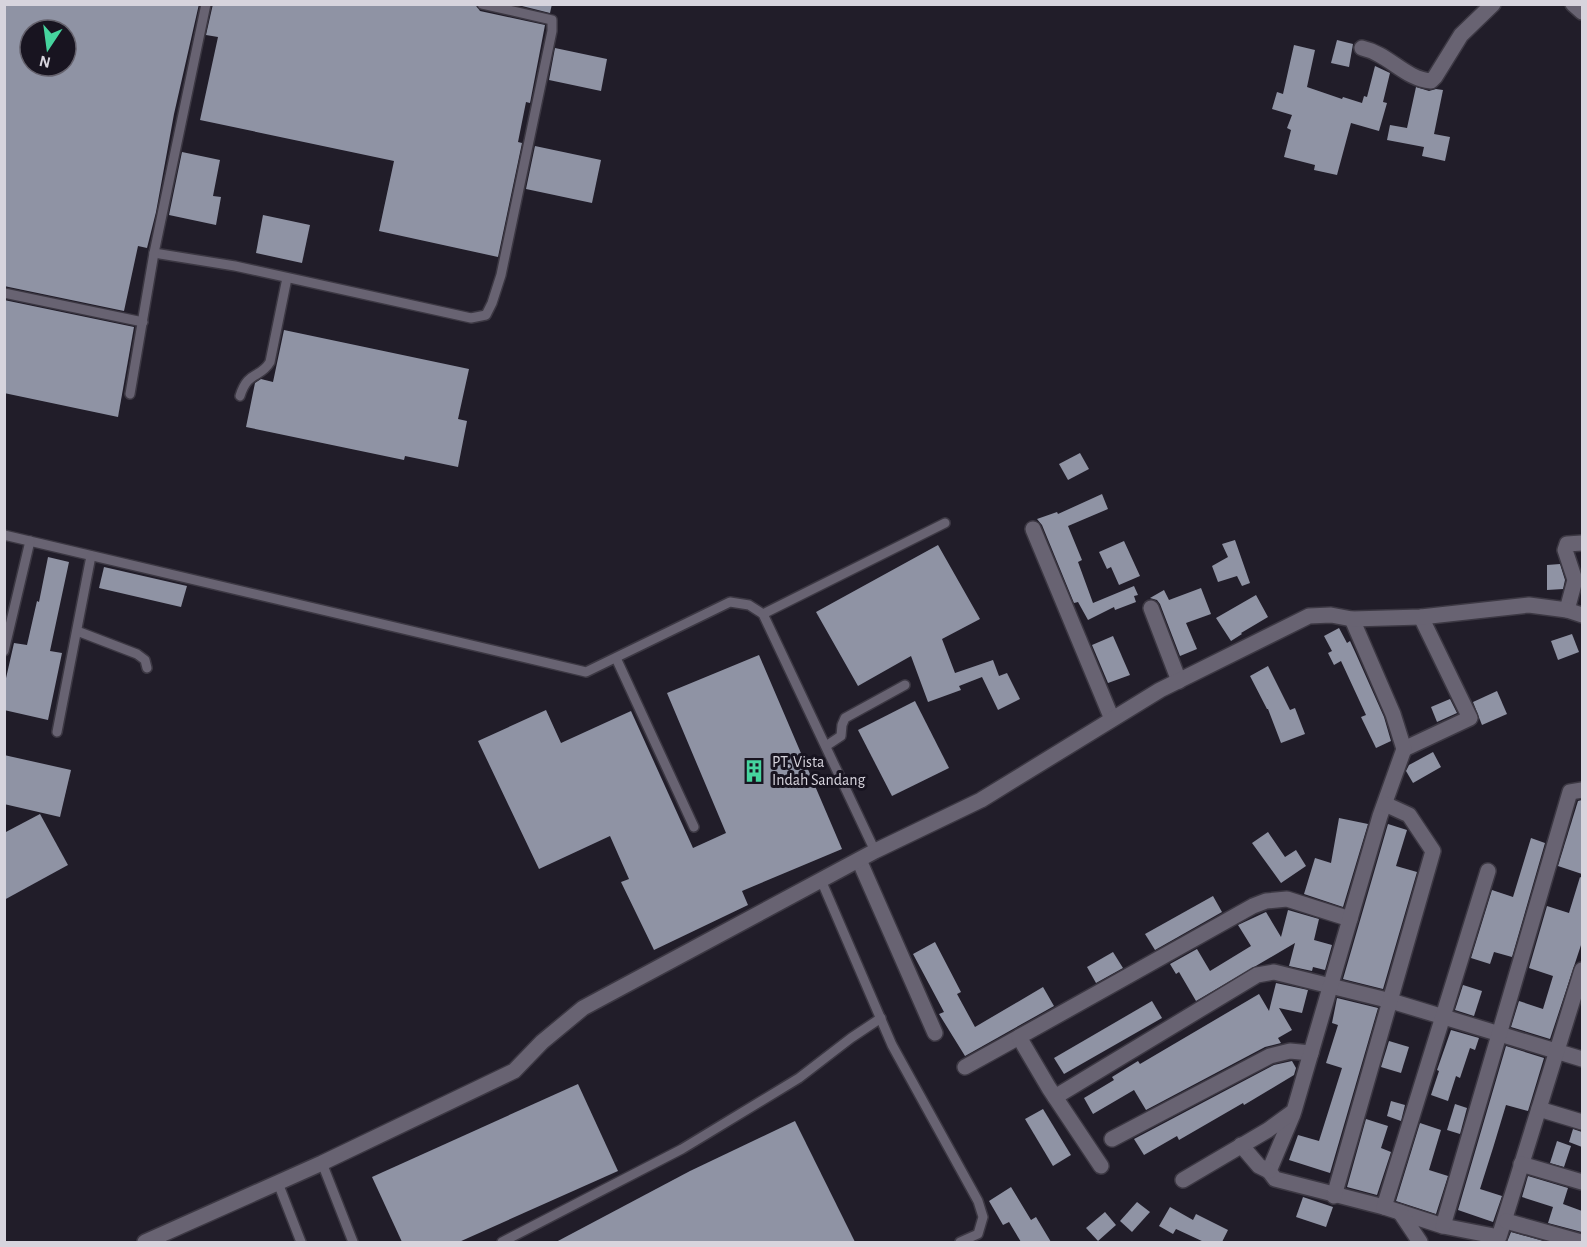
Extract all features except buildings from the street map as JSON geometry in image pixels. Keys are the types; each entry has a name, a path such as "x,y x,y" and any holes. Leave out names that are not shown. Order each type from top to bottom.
{"street":[{"path":"1362,48 1389,59 1419,80 1431,81 1461,35 1493,4"},
{"path":"1573,4 1582,12"},
{"path":"1033,529 1112,719"},
{"path":"1567,610 1575,580 1565,547 1567,544 1582,543"},
{"path":"145,1242 322,1163 514,1071 542,1042 583,1008 875,851 981,800 1112,719 1179,681 1309,616 1331,615 1352,620 1421,618 1529,605 1567,610 1582,615"},
{"path":"1151,608 1179,681"},
{"path":"1404,749 1470,718 1421,618"},
{"path":"1269,1171 1294,1111 1350,919 1404,749 1393,714 1352,620"},
{"path":"1443,1226 1570,792 1582,789"},
{"path":"1334,1196 1433,851 1409,815 1385,804"},
{"path":"859,860 935,1033"},
{"path":"1384,1207 1488,871"},
{"path":"965,1067 1253,906 1266,901 1287,899 1350,919"},
{"path":"1241,1145 1259,1166 1269,1171 1275,1179 1384,1207 1443,1226 1499,1237 1506,1221 1521,1164 1558,1052 1579,997 1582,970"},
{"path":"1054,1097 1257,975 1274,972 1391,1001 1582,1059"},
{"path":"1019,1037 1054,1097 1101,1166"},
{"path":"1112,1139 1270,1056 1290,1051 1311,1053"},
{"path":"1539,1109 1582,1122"},
{"path":"1183,1180 1268,1130 1294,1111"},
{"path":"1521,1164 1582,1182"},
{"path":"1400,1212 1420,1242"},
{"path":"1506,1221 1581,1242"}],"lane":[{"path":"130,394 153,253 207,4"},
{"path":"153,253 235,266 471,318 486,315 501,275 552,31 552,20 482,4"},
{"path":"240,396 247,378 266,368 270,362 287,278"},
{"path":"4,293 143,322"},
{"path":"763,614 945,523"},
{"path":"4,535 586,672 730,602 749,605 763,614 875,851"},
{"path":"4,651 30,541"},
{"path":"57,732 91,556"},
{"path":"77,631 137,654 145,660 147,668"},
{"path":"616,658 694,827"},
{"path":"826,746 841,736 845,718 905,685"},
{"path":"821,880 892,1045 978,1202 983,1217 978,1233 960,1242"},
{"path":"502,1242 682,1149 798,1078 881,1018"},
{"path":"322,1163 353,1242"},
{"path":"278,1183 301,1242"}],"place":[{"name":"PT. Vista Indah Sandang","path":"754,771"}]}
